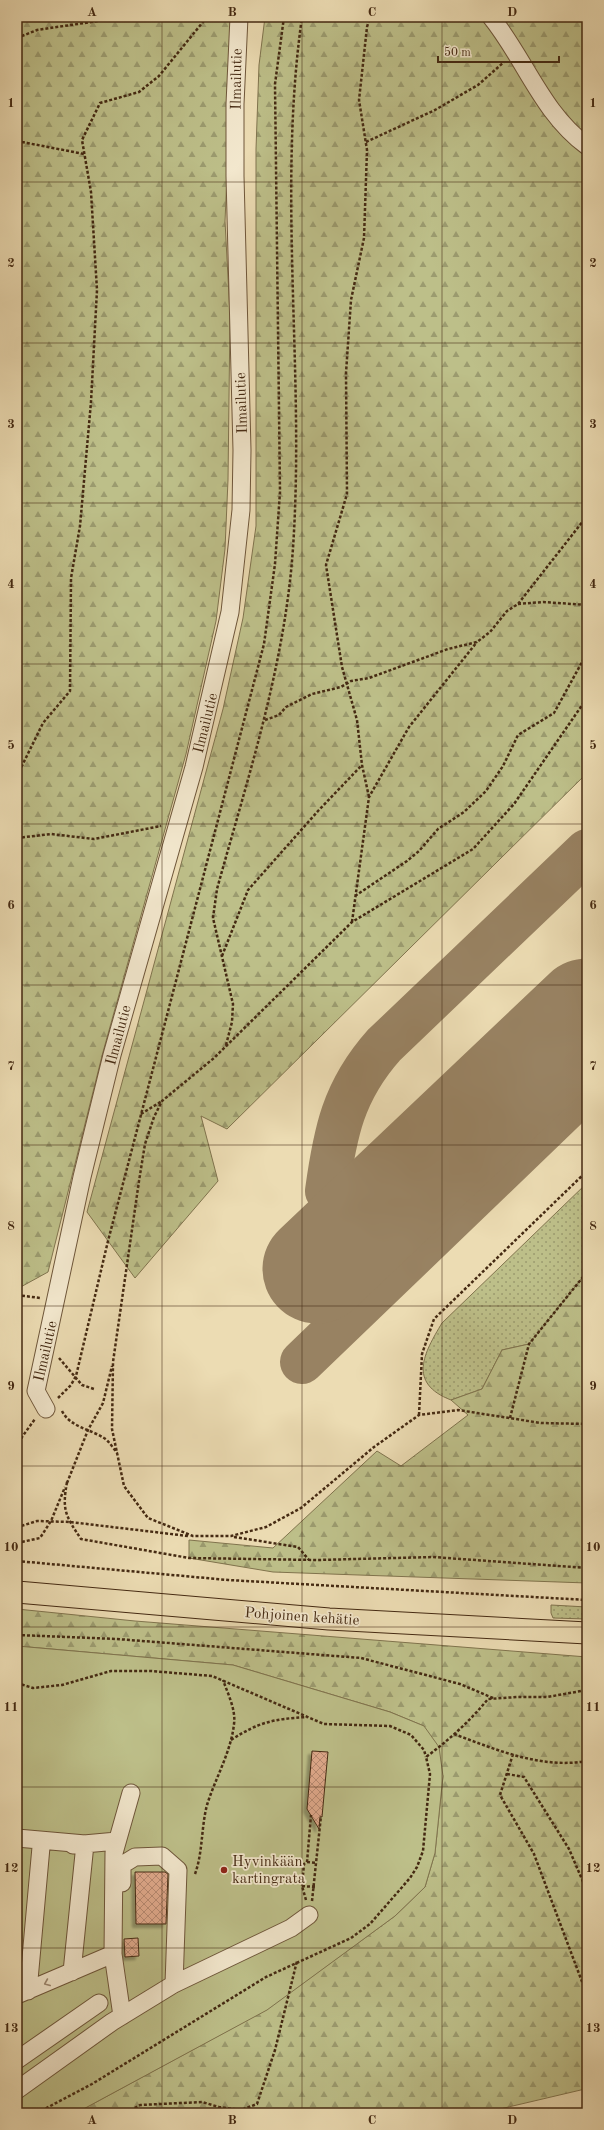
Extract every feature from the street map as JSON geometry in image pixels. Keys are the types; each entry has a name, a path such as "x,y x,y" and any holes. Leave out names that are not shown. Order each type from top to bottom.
{"main road":[{"name":"Pohjoinen kehätie","path":"17,1592 328,1619 587,1633"}],"street":[{"name":"Ilmailutie","path":"52,1408 36,1391 82,1178 112,1055 177,828 222,656 230,612 241,510 242,450 235,125 239,17"},
{"path":"491,17 541,98 577,139 587,146"},
{"path":"122,2016 113,1954 114,1853 131,1793"},
{"path":"17,1838 85,1844"},
{"path":"17,1849 117,1841"},
{"path":"72,1972 85,1844"},
{"path":"23,1993 41,1847"},
{"path":"113,1935 121,1926 122,1865 135,1856 162,1856 178,1870 174,1984"},
{"path":"17,2090 122,2016 174,1984 292,1928 309,1915"},
{"path":"23,1993 113,1954"},
{"path":"17,2060 99,2003"}],"path":[{"path":"17,38 37,30 118,18 180,17"},
{"path":"17,776 43,723 70,691 71,578 80,526 91,402 97,290 91,192 82,140 100,103 139,92 159,76 207,17"},
{"path":"226,1046 232,1022 233,1004 213,918 217,889 265,720 281,638 293,550 297,467 291,224 292,109 302,17"},
{"path":"370,17 367,27 359,100 366,142 364,238 351,300 346,373 347,494 326,565 342,667 357,720 362,765 370,797"},
{"path":"366,142 435,110 478,85 514,52"},
{"path":"17,141 84,154"},
{"path":"352,922 370,797 409,727 477,642 490,632 507,611 518,604 587,516"},
{"path":"518,604 543,602 587,605"},
{"path":"265,720 279,715 286,707 312,694 369,678 448,649 477,642"},
{"path":"356,896 407,861 419,851 438,829 464,812 486,791 503,766 518,735 554,713 587,653"},
{"path":"141,1114 162,1101 226,1046 352,922 473,849 514,804 587,698"},
{"path":"222,957 248,890 362,765"},
{"path":"17,838 51,834 94,839 167,825 177,828"},
{"path":"17,1543 40,1538 51,1521 88,1430 103,1403 113,1362 145,1144 154,1117 162,1101"},
{"path":"419,1415 422,1354 434,1319 587,1171"},
{"path":"510,1418 529,1344 587,1272"},
{"path":"17,1295 56,1301"},
{"path":"45,1350 53,1353 82,1385 94,1389"},
{"path":"113,1362 112,1429 124,1486 148,1518 193,1536"},
{"path":"52,1408 66,1418 106,1439 117,1454"},
{"path":"232,1536 266,1527 301,1508 374,1447 419,1415 458,1410 544,1423 587,1424"},
{"path":"17,1453 22,1437"},
{"path":"67,1482 63,1503 70,1522 80,1539 189,1558 309,1560 433,1558 587,1568"},
{"path":"17,1524 21,1526 37,1521 70,1522 193,1536 232,1536 298,1547 309,1560"},
{"path":"17,1561 228,1580 587,1600"},
{"path":"17,1634 117,1639 362,1658 460,1684 495,1699"},
{"path":"17,1683 33,1688 62,1685 111,1671 212,1676 324,1724 390,1726 411,1735 424,1750 430,1774 423,1851 417,1867 370,1924 351,1938 266,1977 92,2084 37,2113"},
{"path":"178,1888 195,1873 200,1857 201,1835 207,1806 235,1723 233,1708 223,1680"},
{"path":"426,1757 477,1713 488,1699 546,1697 587,1690"},
{"path":"230,1741 254,1726 272,1720 308,1717"},
{"path":"454,1734 542,1762 570,1764 587,1761"},
{"path":"513,1754 500,1796 534,1854 587,1995"},
{"path":"506,1774 524,1777 569,1849 587,1891"},
{"path":"312,1815 307,1862 304,1864 302,1886 315,1887 321,1816"},
{"path":"307,1862 317,1863"},
{"path":"126,2113 140,2105 202,2102 219,2107 241,2110 257,2104 275,2050 298,1961"}],"green space":[{"path":"17,17 234,17 225,221 230,315 228,480 225,549 216,621 186,754 103,1052 48,1272 17,1289"},
{"path":"265,17 587,17 587,773 227,1129 201,1116 218,1181 135,1278 87,1212 223,709 243,618 256,526 256,149 259,65"},
{"path":"587,1183 587,1272 529,1344 502,1350 482,1389 451,1400 437,1393 428,1385 424,1376 423,1366 425,1356 442,1323"},
{"path":"587,1272 587,1583 273,1572 189,1558 189,1540 273,1548 377,1451 401,1466 468,1415 451,1400 482,1389 502,1350 529,1344"},
{"path":"551,1605 587,1607 587,1619 553,1618 551,1613"},
{"path":"17,1609 135,1621 587,1657 587,2099 585,2089 483,2113 76,2113 266,2010 395,1916 425,1887 435,1853 443,1776 424,1726 390,1712 233,1665 17,1646"},
{"name":"Hyvinkään kartingrata","path":"17,1646 233,1665 390,1712 424,1726 439,1747 443,1776 435,1853 425,1887 395,1916 267,2010 76,2113 17,2113"}],"building":[{"path":"312,1751 328,1752 322,1817 320,1817 319,1829 307,1809"},
{"path":"135,1872 165,1872 168,1874 166,1924 136,1924"},
{"path":"138,1938 139,1956 125,1957 124,1939"}],"taxiway":[{"path":"359,1229 327,1191 338,1131 350,1096 359,1079 370,1062 384,1045 587,851"},
{"path":"302,1362 587,1088"}],"runway":[{"path":"317,1269 587,1013"}],"place":[{"name":"Hyvinkään kartingrata","path":"224,1870"}]}
